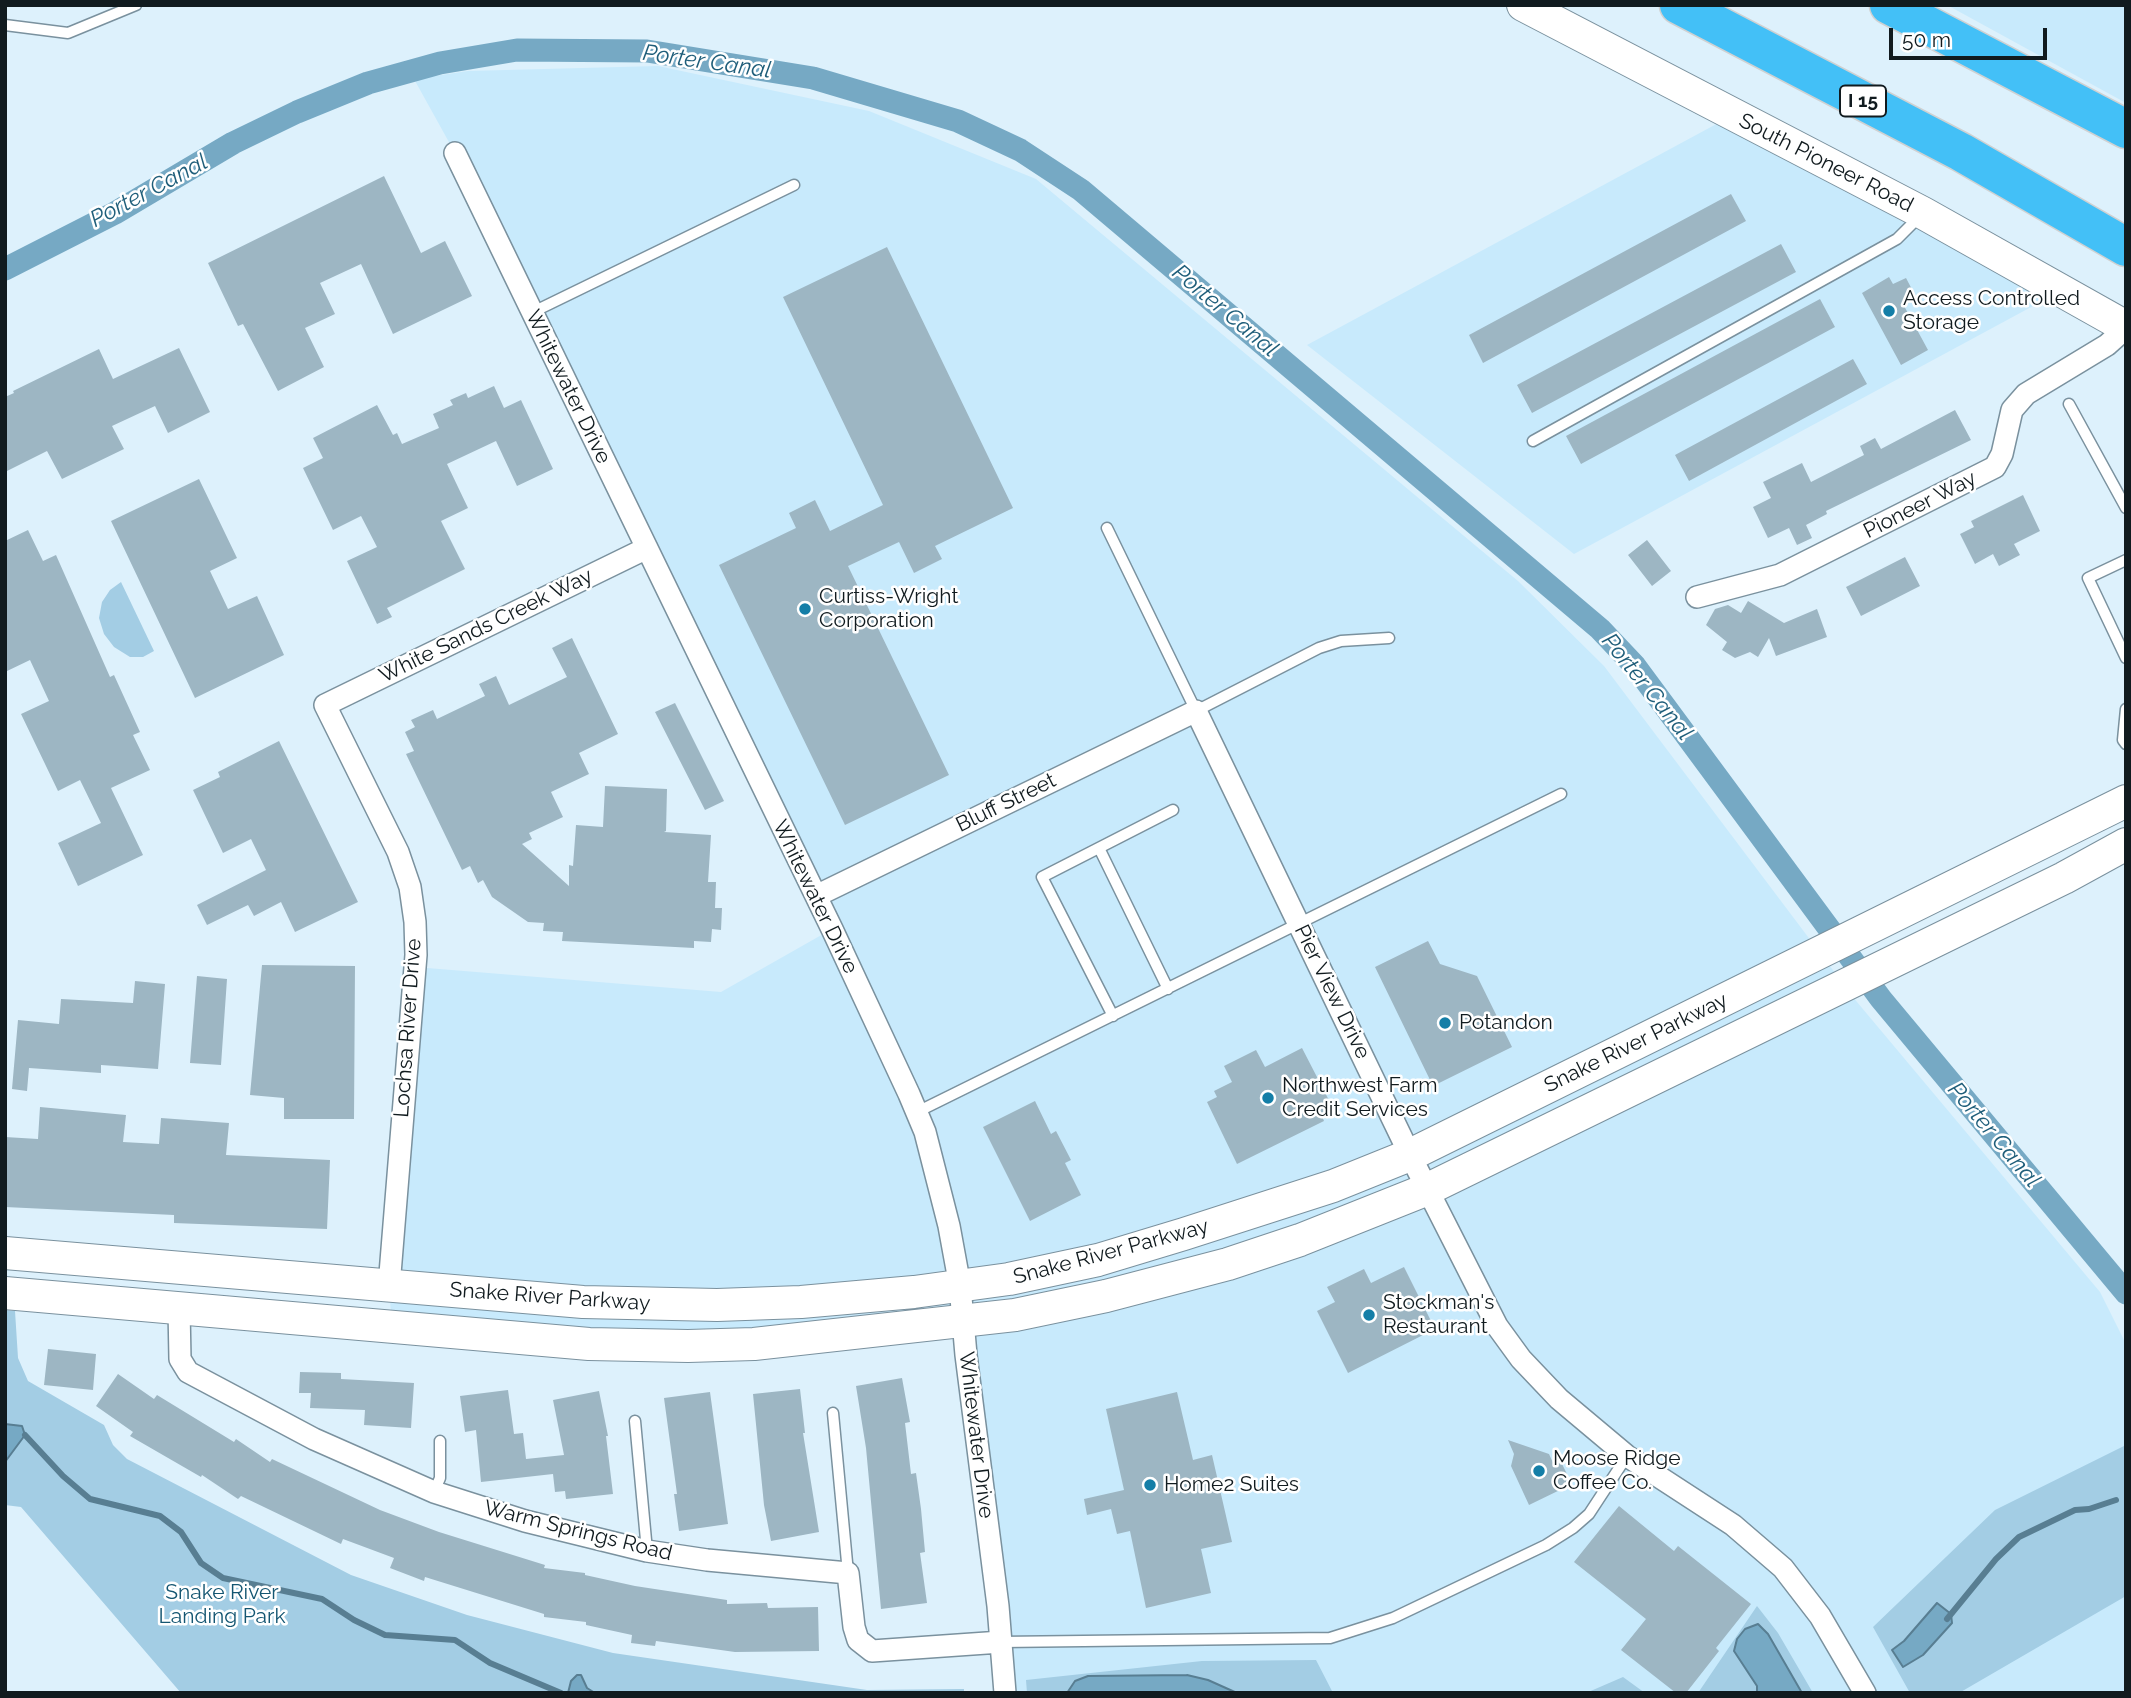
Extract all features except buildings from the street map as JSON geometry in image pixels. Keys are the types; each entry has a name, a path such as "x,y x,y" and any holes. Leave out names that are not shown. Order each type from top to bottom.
{"highway":[{"name":"I 15","path":"1679,5 1961,152 2126,247"},
{"path":"1889,5 2126,129"}],"street":[{"name":"South Pioneer Road","path":"1523,5 1923,213 2126,328"},
{"name":"Whitewater Drive","path":"455,153 816,895 917,1112 936,1171 960,1286 1005,1693"},
{"name":"Pioneer Way","path":"1697,597 1780,575 1995,467 2002,454 2012,410 2026,394 2107,345 2126,328"},
{"name":"White Sands Creek Way","path":"326,705 647,548"},
{"name":"Lochsa River Drive","path":"326,705 398,852 410,887 415,922 416,955 389,1286"},
{"name":"Bluff Street","path":"816,895 1196,711"},
{"name":"Pier View Drive","path":"1196,711 1410,1154 1497,1326 1521,1359 1559,1399 1627,1457 1733,1525 1783,1568 1820,1616 1865,1693"},
{"name":"Snake River Parkway","path":"5,1253 583,1302 717,1305 801,1301 960,1286 1009,1279 1098,1260 1298,1198 1410,1154 2126,800"},
{"name":"Snake River Parkway","path":"5,1293 589,1344 688,1346 767,1343 1015,1315 1157,1284 1300,1240 1428,1189 2064,878 2126,844"},
{"path":"2064,878 2126,860"},
{"name":"Warm Springs Road","path":"179,1309 180,1359 188,1372 314,1439 434,1492 525,1521 647,1551 708,1560 848,1573"},
{"path":"848,1573 858,1640 872,1651 1001,1642"}],"lane":[{"path":"5,25 68,33 136,5"},
{"path":"533,312 794,185"},
{"path":"1533,441 1897,239 1923,213"},
{"path":"2069,404 2126,508"},
{"path":"1107,528 1196,711 1319,648 1341,641 1389,638"},
{"path":"2126,560 2088,578 2126,658"},
{"path":"2126,709 2123,740 2126,744"},
{"path":"917,1112 1561,794"},
{"path":"1113,1016 1042,877 1173,810"},
{"path":"1099,848 1168,989"},
{"path":"833,1413 848,1573"},
{"path":"635,1421 647,1551"},
{"path":"434,1492 440,1478 440,1441"},
{"path":"1001,1642 1330,1638 1393,1618 1546,1545 1589,1514 1627,1457"}],"shaded area":[{"path":"1947,5 2126,5 2126,103"},
{"path":"658,66 869,111 1036,179 1518,581 1604,666 1857,1002 2100,1292 2126,1344 2126,1693 1004,1693 963,1321 688,1346 392,1327 389,1286 415,967 721,992 832,929 455,153 414,79 468,71"},
{"path":"1722,121 2046,299 1574,554 1307,345"},
{"path":"5,1424 22,1426 25,1435 5,1462"},
{"path":"1937,1603 1951,1614 1952,1623 1923,1655 1903,1667 1892,1650 1904,1641"},
{"path":"1758,1624 1768,1634 1802,1693 1757,1693 1757,1686 1734,1651 1737,1639 1745,1629"},
{"path":"581,1675 587,1688 595,1693 568,1693 571,1681"},
{"path":"1187,1675 1208,1680 1237,1693 1067,1693 1075,1681 1088,1676"}],"green space":[{"path":"121,582 154,651 143,657 130,657 114,647 104,634 99,618 102,602 110,590"},
{"name":"Snake River Landing Park","path":"5,1310 15,1311 18,1358 28,1381 104,1425 113,1445 127,1459 351,1575 467,1615 613,1653 867,1690 964,1689 964,1693 181,1693 21,1507 5,1505"},
{"path":"2126,1445 2126,1596 1959,1693 1910,1693 1873,1627 1995,1510"},
{"path":"1757,1606 1778,1633 1813,1693 1698,1693"},
{"path":"1316,1660 1333,1693 1027,1693 1026,1680 1202,1661"},
{"path":"1623,1677 1645,1693 1586,1693"}],"waterway":[{"name":"Porter Canal","path":"5,269 115,213 233,143 297,112 368,83 440,63 517,50 647,51 813,78 958,121 1020,150 1081,190 1600,629 1635,666 1881,999 2126,1293"},
{"path":"25,1435 63,1476 90,1499 160,1516 181,1532 201,1563 223,1578 322,1599 354,1620 385,1635 455,1640 490,1663 561,1693"},
{"path":"1947,1619 1996,1559 2019,1537 2075,1510 2089,1509 2116,1500"}],"place":[{"name":"Access Controlled Storage","path":"1889,311"},
{"name":"Curtiss-Wright Corporation","path":"805,609"},
{"name":"Potandon","path":"1445,1023"},
{"name":"Northwest Farm Credit Services","path":"1268,1098"},
{"name":"Stockman's Restaurant","path":"1369,1315"},
{"name":"Moose Ridge Coffee Co.","path":"1539,1471"},
{"name":"Home2 Suites","path":"1150,1485"}]}
